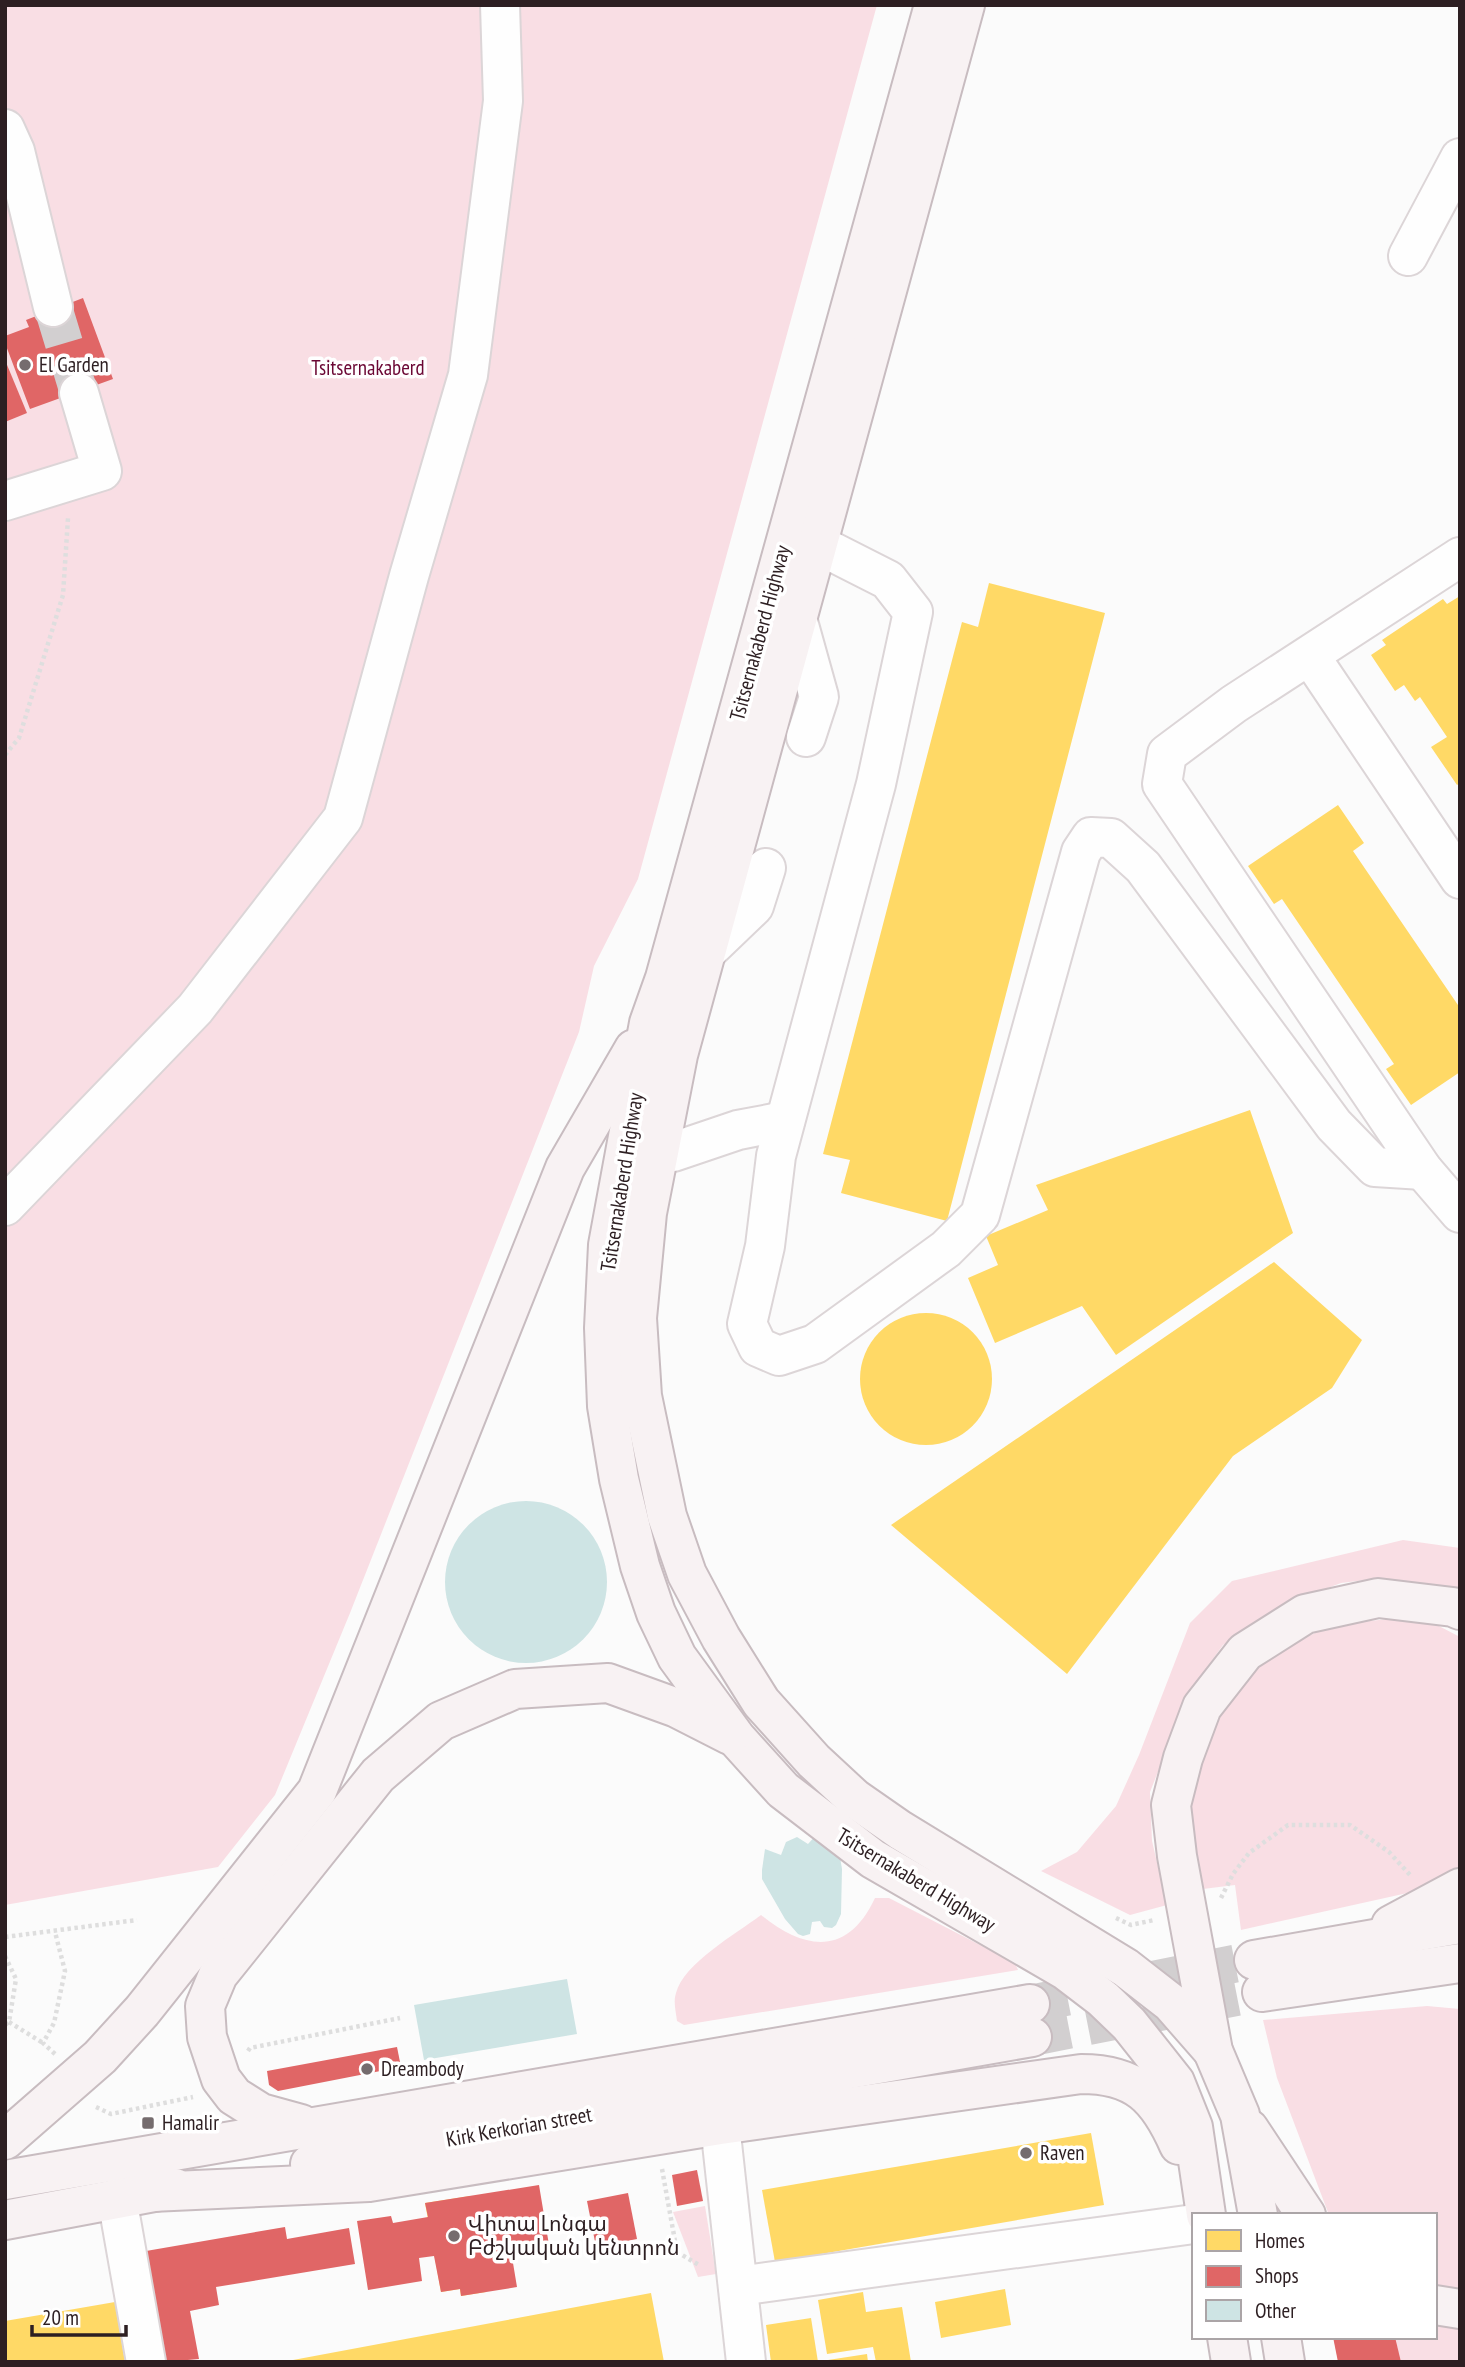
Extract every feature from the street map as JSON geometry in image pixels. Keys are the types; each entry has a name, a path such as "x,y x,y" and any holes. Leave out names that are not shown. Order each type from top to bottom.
{"main road":[{"name":"Tsitsernakaberd Highway","path":"934,5 665,978 649,1023 608,1245 604,1328 607,1406 619,1479 640,1566 656,1613 677,1657 736,1738 783,1790 842,1837 873,1859 1065,1970 1103,1999 1129,2024 1175,2082 1193,2127 1203,2201"},
{"name":"Tsitsernakaberd Highway","path":"965,5 678,1055 647,1213 637,1318 642,1396 667,1516 687,1574 721,1638 761,1702 814,1761 854,1798 900,1830 1126,1968 1171,2003 1213,2051"},
{"path":"5,2140 100,2057 142,2011 317,1791 565,1168 649,1023"},
{"path":"1305,2213 1240,2115 1213,2051 1177,1856 1171,1805 1183,1758 1202,1707 1245,1653 1305,1614 1378,1598 1460,1610"},
{"path":"310,2126 261,2113 234,2096 221,2079 206,2037 205,2006 218,1975 378,1774 440,1721 515,1689 608,1683 677,1708 736,1738"},
{"path":"1369,1958 1460,1888"},
{"path":"1258,1976 1369,1958 1460,1924"},
{"path":"1369,1958 1460,1963"},
{"path":"1369,1958 1460,1984"},
{"name":"Kirk Kerkorian street","path":"5,2179 310,2126 1031,2020 5,2220"},
{"path":"134,2195 369,2182 720,2125 1081,2074 1100,2074 1131,2083 1145,2092 1159,2107 1203,2201"},
{"path":"1240,2115 1258,2213"},
{"path":"1437,2305 1460,2309"},
{"path":"1227,2339 1231,2362"},
{"path":"1281,2339 1285,2362"}],"street":[{"path":"5,1206 195,1009 343,818 409,576 468,375 503,102 500,5"},
{"path":"5,129 15,151 53,307"},
{"path":"1408,256 1460,158"},
{"path":"5,501 102,471 79,393"},
{"path":"817,544 888,580 913,612 876,784 776,1156 765,1246 747,1324 758,1347 779,1356 815,1344 946,1250 980,1215 1081,852 1091,837 1111,838 1143,867 1334,1125 1375,1167 1423,1170"},
{"path":"1460,557 1234,704 1167,754 1162,784 1423,1170 1460,1213"},
{"path":"797,618 819,697 806,737"},
{"path":"1310,656 1460,879"},
{"path":"706,952 754,906 766,869"},
{"path":"673,1152 738,1130 785,1121"},
{"path":"720,2125 746,2362"},
{"path":"134,2195 146,2362"},
{"path":"738,2286 1192,2224"}],"path":[{"path":"5,755 19,738 63,595 71,482"},
{"path":"1218,1905 1233,1874 1249,1853 1288,1825 1350,1825 1389,1852 1419,1884"},
{"path":"5,1937 137,1920"},
{"path":"43,2043 54,2023 65,1971 55,1932"},
{"path":"5,1956 16,1979 7,2024 43,2043 63,2061"},
{"path":"246,2056 250,2048 400,2018"},
{"path":"89,2104 111,2114 201,2095"},
{"path":"661,2161 677,2252 738,2286"}],"green space":[{"name":"Tsitsernakaberd","path":"5,5 877,5 638,879 594,966 579,1032 350,1613 275,1795 218,1867 5,1905"},
{"path":"1403,1540 1460,1548 1460,1591 1382,1578 1341,1583 1291,1602 1223,1645 1189,1693 1150,1792 1152,1841 1167,1905 1130,1915 1041,1871 1077,1852 1116,1806 1139,1755 1190,1623 1232,1581"},
{"path":"1388,1619 1437,1625 1460,1637 1460,1873 1430,1888 1241,1930 1235,1885 1203,1889 1190,1816 1198,1760 1228,1697 1275,1651 1333,1625"},
{"path":"875,1898 889,1898 1015,1963 1018,1970 684,2025 677,2021 675,1996 689,1971 712,1950 761,1915 794,1936 824,1942 839,1938 852,1930 864,1917"},
{"path":"1427,2006 1460,2009 1460,2291 1437,2287 1437,2213 1328,2213 1277,2078 1263,2020"},
{"path":"705,2206 716,2274 698,2277 673,2212"},
{"path":"1437,2325 1460,2327 1460,2362 1392,2362 1388,2339 1437,2339"}],"building: Homes":[{"path":"989,583 1105,613 947,1221 841,1193 850,1160 823,1154 962,622 978,627"},
{"path":"1460,596 1460,783 1457,785 1431,747 1447,737 1420,697 1415,701 1404,685 1395,691 1371,655 1386,645 1382,640 1443,599 1447,604"},
{"path":"1338,805 1364,843 1353,851 1460,1008 1460,1072 1411,1105 1386,1069 1394,1064 1282,899 1274,904 1248,866"},
{"path":"1250,1110 1293,1233 1116,1355 1082,1306 995,1343 968,1278 998,1265 986,1236 1048,1210 1036,1185"},
{"path":"1274,1262 1362,1340 1332,1388 1233,1456 1067,1674 891,1525"},
{"path":"926,1313 951,1318 973,1332 987,1354 992,1379 987,1404 973,1426 951,1440 926,1445 901,1440 879,1426 865,1404 860,1379 865,1354 879,1332 901,1318"},
{"path":"1091,2133 1104,2205 775,2262 762,2190"},
{"name":"Վիտա Լոնգա Բժշկական կենտրոն","path":"470,2196 486,2292 461,2296 460,2289 441,2292 425,2203"},
{"path":"1005,2289 1011,2325 941,2338 935,2302"},
{"path":"863,2292 866,2312 902,2307 911,2362 876,2362 873,2347 827,2354 818,2300"},
{"path":"651,2293 664,2362 293,2362 293,2360"},
{"path":"115,2302 125,2362 5,2362 5,2321"},
{"path":"811,2318 818,2362 771,2362 766,2325"},
{"path":"867,2354 868,2362 828,2362 828,2360"}],"building: Shops":[{"path":"83,298 113,379 30,409 5,343 5,336 29,327 26,320"},
{"path":"5,360 27,413 5,422"},
{"path":"397,2047 401,2067 278,2091 269,2085 267,2071"},
{"path":"697,2170 703,2201 677,2206 672,2175"},
{"path":"539,2185 550,2251 512,2257 517,2287 461,2296 460,2289 441,2292 434,2256 419,2258 422,2281 368,2290 357,2221 391,2216 393,2223 428,2217 425,2203"},
{"path":"628,2193 637,2239 596,2247 587,2201"},
{"path":"285,2227 287,2239 349,2228 355,2264 216,2287 219,2305 190,2311 199,2359 165,2362 146,2251"},
{"path":"1333,2339 1395,2339 1401,2362 1338,2362"}],"building: Other":[{"path":"526,1501 557,1507 583,1525 601,1551 607,1582 601,1613 583,1639 557,1657 526,1663 495,1657 469,1639 451,1613 445,1582 451,1551 469,1525 495,1507"},
{"path":"818,1833 839,1851 842,1869 841,1914 832,1928 824,1927 820,1921 812,1922 810,1934 803,1936 785,1919 762,1879 765,1849 781,1855 786,1842 797,1837 808,1844"},
{"path":"567,1979 577,2034 424,2060 414,2005"}],"tunnel":[{"path":"53,307 79,393"},
{"path":"1030,2004 1254,1960"},
{"path":"1032,2037 1262,1992"}],"place":[{"name":"El Garden","path":"25,365"},
{"name":"Dreambody","path":"367,2069"},
{"name":"Hamalir","path":"148,2123"},
{"name":"Raven","path":"1026,2153"},
{"name":"Վիտա Լոնգա Բժշկական կենտրոն","path":"454,2236"}]}
